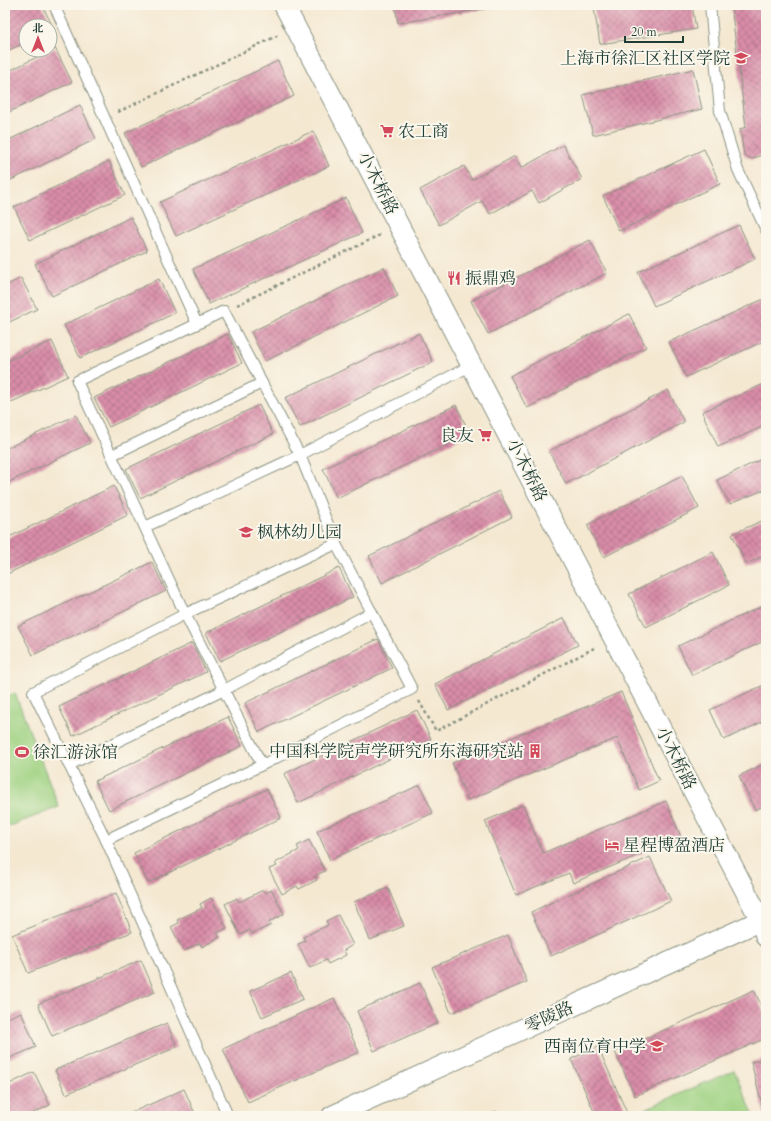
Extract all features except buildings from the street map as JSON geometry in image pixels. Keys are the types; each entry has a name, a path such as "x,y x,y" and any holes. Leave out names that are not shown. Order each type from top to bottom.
{"street":[{"name":"小木桥路","path":"284,5 764,925"},
{"name":"零陵路","path":"332,1116 764,925"}],"lane":[{"path":"54,5 197,324"},
{"path":"710,5 720,112 738,170 766,230"},
{"path":"106,840 262,766 412,689 336,544 300,455 224,311 77,381 185,614 262,766"},
{"path":"145,527 300,455 472,365"},
{"path":"112,455 262,384"},
{"path":"228,1116 106,840 33,692 185,614 336,544"},
{"path":"69,766 224,690 372,612"}],"path":[{"path":"104,118 296,27"},
{"path":"224,311 399,225"},
{"path":"412,689 436,731 614,638"}],"green space":[{"name":"徐汇游泳馆","path":"15,693 59,807 5,828 5,697"},
{"path":"734,1070 754,1116 629,1116"}],"place":[{"name":"上海市徐汇区社区学院","path":"741,58"},
{"name":"农工商","path":"387,131"},
{"name":"振鼎鸡","path":"454,278"},
{"name":"良友","path":"485,435"},
{"name":"枫林幼儿园","path":"246,532"},
{"name":"中国科学院声学研究所东海研究站","path":"535,751"},
{"name":"徐汇游泳馆","path":"22,752"},
{"name":"星程博盈酒店","path":"612,845"},
{"name":"西南位育中学","path":"657,1046"}]}
